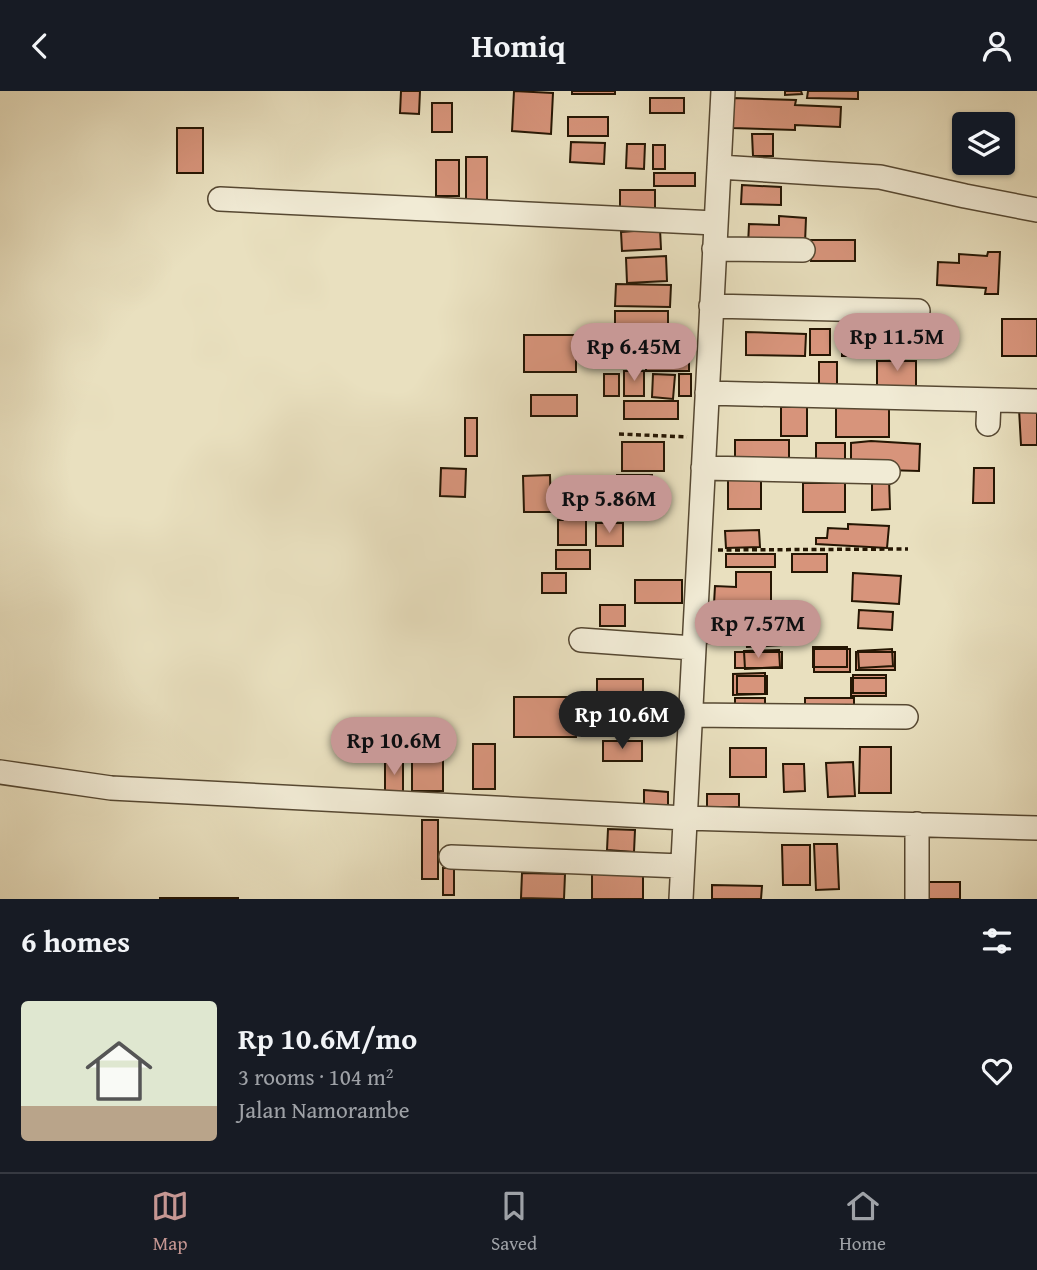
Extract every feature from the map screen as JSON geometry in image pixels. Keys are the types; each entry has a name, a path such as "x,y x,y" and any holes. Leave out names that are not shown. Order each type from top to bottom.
{"street":[{"path":"681,899 723,91"},
{"path":"719,167 880,177 1037,210"},
{"path":"220,199 715,223"},
{"path":"714,249 803,250"},
{"path":"711,306 918,311"},
{"path":"707,393 1037,401"},
{"path":"988,424 989,400"},
{"path":"703,468 888,472"},
{"path":"581,640 693,648"},
{"path":"690,715 906,717"},
{"path":"0,772 111,788 685,818 1037,828"},
{"path":"917,824 917,899"},
{"path":"451,857 682,866"}],"path":[{"path":"619,434 704,438"},
{"path":"698,550 908,549"}],"building":[{"path":"401,91 420,91 419,114 400,113"},
{"path":"514,91 553,93 551,134 512,131"},
{"path":"572,91 615,91 615,94 572,94"},
{"path":"785,91 801,91 802,94 785,95"},
{"path":"808,91 858,91 858,99 807,98"},
{"path":"650,98 684,98 684,113 650,113"},
{"path":"733,98 796,100 795,105 841,107 840,127 795,125 795,130 732,128"},
{"path":"432,103 452,103 452,132 432,132"},
{"path":"568,117 608,117 608,136 568,136"},
{"path":"177,128 203,128 203,173 177,173"},
{"path":"752,134 773,134 773,156 753,156"},
{"path":"571,142 605,143 604,164 570,162"},
{"path":"627,144 645,144 644,169 626,168"},
{"path":"653,145 665,145 665,169 653,169"},
{"path":"466,157 487,157 487,202 466,202"},
{"path":"436,160 459,160 459,196 436,196"},
{"path":"654,173 695,173 695,186 654,186"},
{"path":"742,185 781,187 781,205 741,204"},
{"path":"620,190 655,190 655,209 620,209"},
{"path":"779,216 806,218 805,243 748,245 749,224 779,225"},
{"path":"660,229 661,249 622,251 621,232"},
{"path":"811,240 855,240 855,261 811,261"},
{"path":"988,252 1000,252 998,294 985,294 986,288 937,285 938,262 959,263 959,254 987,256"},
{"path":"666,256 667,281 627,283 626,258"},
{"path":"616,284 671,285 670,307 615,306"},
{"path":"615,311 668,311 668,329 615,329"},
{"path":"1002,319 1037,319 1037,356 1002,356"},
{"path":"880,324 911,326 910,342 879,341"},
{"path":"842,328 861,328 861,356 842,356"},
{"path":"810,329 830,329 830,355 810,355"},
{"path":"746,332 806,334 805,356 746,355"},
{"path":"524,335 576,335 576,372 524,372"},
{"path":"646,342 689,342 689,371 646,371"},
{"path":"877,361 916,361 916,386 877,386"},
{"path":"819,362 837,362 837,386 819,386"},
{"path":"624,371 644,371 644,396 624,396"},
{"path":"604,374 619,374 619,396 604,396"},
{"path":"653,374 675,375 673,399 652,397"},
{"path":"679,374 691,374 691,396 679,396"},
{"path":"531,395 577,395 577,416 531,416"},
{"path":"624,401 678,401 678,419 624,419"},
{"path":"836,405 889,405 889,437 836,437"},
{"path":"781,407 807,407 807,436 781,436"},
{"path":"1019,409 1037,409 1037,445 1021,445"},
{"path":"465,418 477,418 477,456 465,456"},
{"path":"735,440 789,440 789,468 735,468"},
{"path":"871,441 920,444 919,471 851,469 851,443"},
{"path":"622,442 664,442 664,471 622,471"},
{"path":"816,443 845,443 845,469 816,469"},
{"path":"441,468 466,469 465,497 440,496"},
{"path":"974,468 994,468 994,503 973,503"},
{"path":"550,475 551,512 524,512 523,476"},
{"path":"617,475 652,475 652,497 617,497"},
{"path":"889,478 890,509 872,510 872,479"},
{"path":"728,480 761,480 761,509 728,509"},
{"path":"803,483 845,483 845,512 803,512"},
{"path":"563,495 586,495 586,545 558,545 558,520 563,520"},
{"path":"596,523 623,523 623,546 596,546"},
{"path":"848,524 889,526 887,548 816,544 816,538 827,538 828,528 848,529"},
{"path":"759,530 760,547 726,548 725,531"},
{"path":"556,550 590,550 590,569 556,569"},
{"path":"726,554 775,554 775,567 726,567"},
{"path":"792,554 827,554 827,572 792,572"},
{"path":"736,572 771,572 771,606 714,604 715,586 736,587"},
{"path":"542,573 566,573 566,593 542,593"},
{"path":"853,573 901,576 899,604 852,601"},
{"path":"635,580 682,580 682,603 635,603"},
{"path":"600,605 625,605 625,626 600,626"},
{"path":"859,610 893,612 892,630 858,628"},
{"path":"706,613 731,613 731,629 706,629"},
{"path":"781,629 782,645 747,647 746,630"},
{"path":"705,633 731,634 731,644 704,643"},
{"path":"813,647 847,647 847,667 813,667"},
{"path":"814,649 850,649 850,672 814,672"},
{"path":"892,649 893,666 859,668 858,651"},
{"path":"779,650 780,667 745,669 744,651"},
{"path":"735,652 782,652 782,668 735,668"},
{"path":"856,652 895,652 895,670 856,670"},
{"path":"765,673 765,694 733,695 733,674"},
{"path":"853,675 886,675 886,693 853,693"},
{"path":"737,676 767,676 767,694 737,694"},
{"path":"851,678 886,678 886,696 851,696"},
{"path":"597,679 643,679 643,701 597,701"},
{"path":"514,697 576,697 576,737 514,737"},
{"path":"735,698 765,698 765,714 735,714"},
{"path":"805,698 854,698 854,714 805,714"},
{"path":"603,741 642,741 642,761 603,761"},
{"path":"473,744 495,744 495,789 473,789"},
{"path":"860,747 891,747 891,793 859,793"},
{"path":"730,748 766,748 766,777 730,777"},
{"path":"412,753 443,753 443,791 412,791"},
{"path":"385,758 403,758 403,797 385,797"},
{"path":"853,762 855,796 828,797 826,763"},
{"path":"783,764 804,764 805,791 784,792"},
{"path":"644,790 668,792 668,806 644,805"},
{"path":"707,794 739,794 739,807 707,807"},
{"path":"422,820 438,820 438,879 422,879"},
{"path":"608,829 635,830 634,852 607,850"},
{"path":"814,844 837,844 839,889 816,890"},
{"path":"782,845 810,845 810,885 783,885"},
{"path":"443,868 454,868 454,895 443,895"},
{"path":"592,872 643,873 643,899 592,899"},
{"path":"522,873 565,874 564,899 521,898"},
{"path":"921,882 960,882 960,899 921,899"},
{"path":"712,885 762,886 761,899 712,899"},
{"path":"238,898 238,899 160,899"}]}
